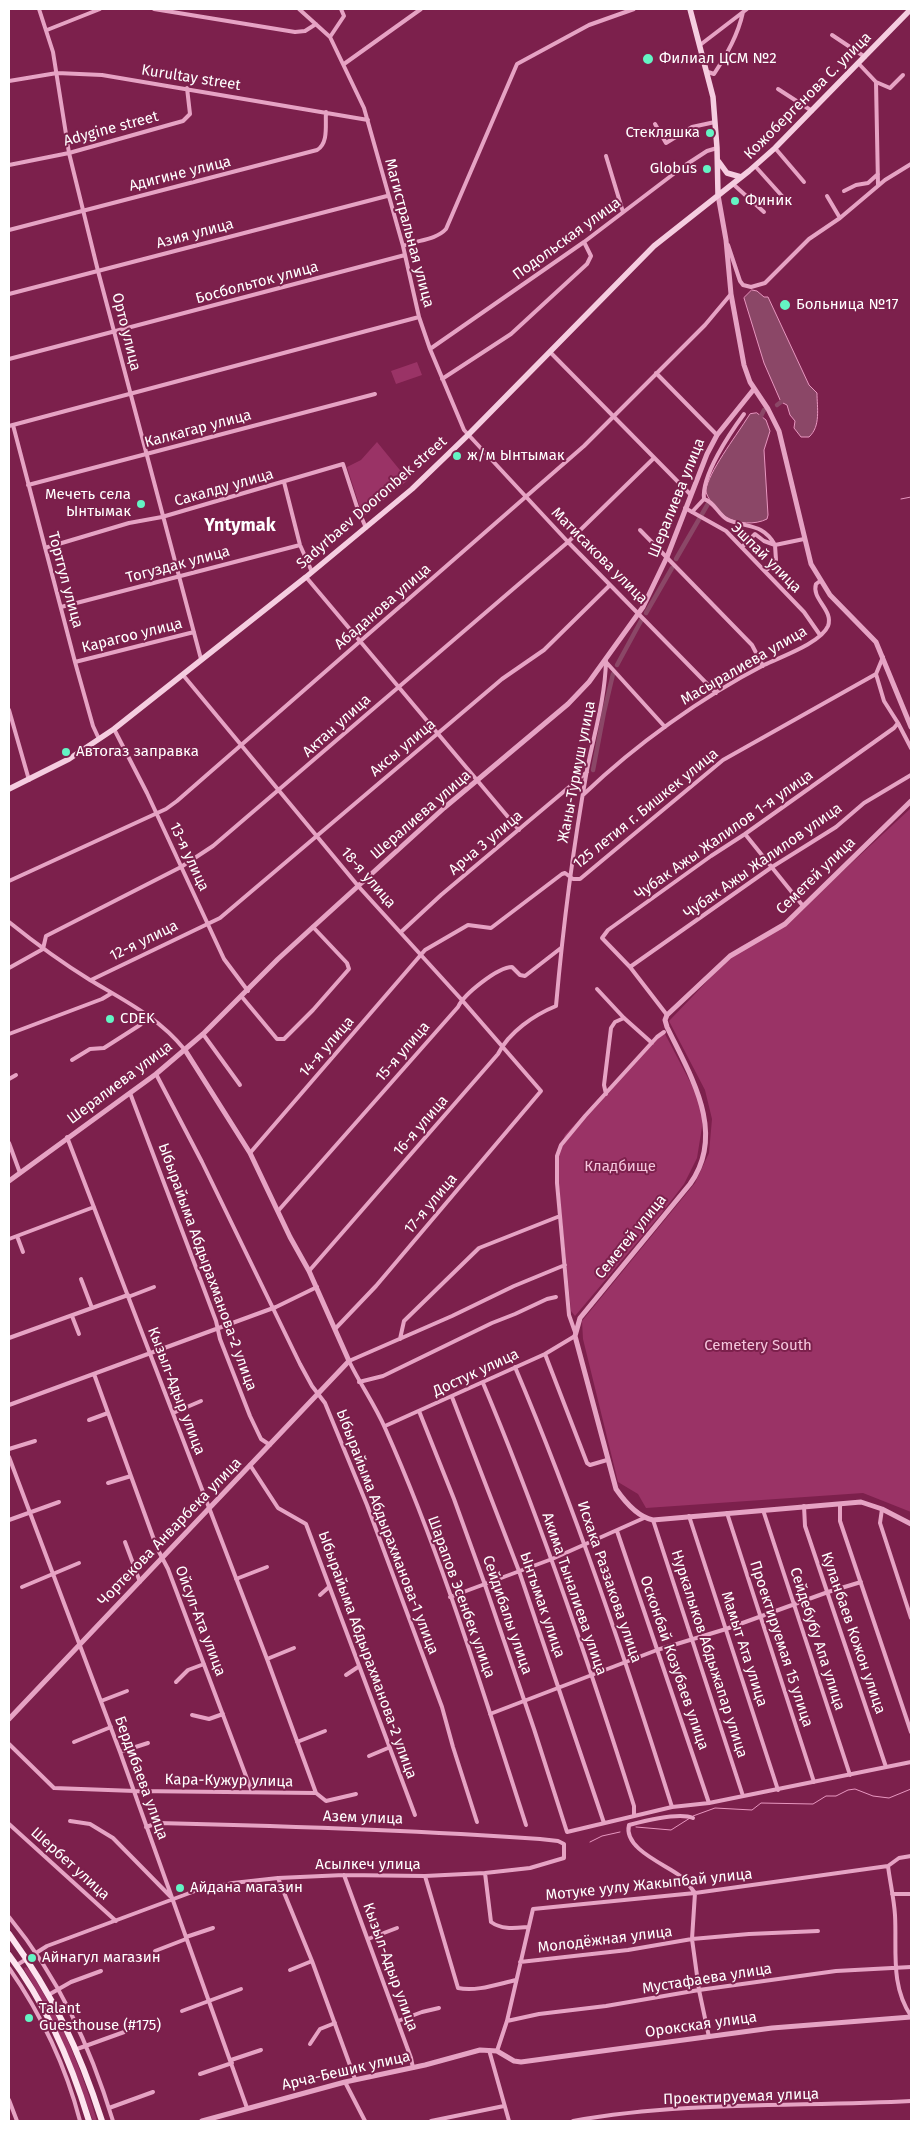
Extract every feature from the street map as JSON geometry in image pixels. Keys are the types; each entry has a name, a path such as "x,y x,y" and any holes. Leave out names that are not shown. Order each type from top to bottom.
{"main road":[{"path":"690,9 713,96 718,158 718,195"},
{"name":"Кожобергенова С. улица","path":"718,195 775,148 911,9"},
{"path":"718,158 727,173 742,177"},
{"name":"Sadyrbaev Dooronbek street","path":"9,788 29,780 69,759 114,729 366,528 412,489 468,435 654,246 718,195"},
{"path":"9,1934 50,1994 77,2050 102,2121"},
{"path":"9,1955 42,2006 60,2040 74,2074 89,2121"}],"street":[{"name":"Орто улица","path":"39,9 47,30 57,73 69,153 98,271 201,659"},
{"path":"47,30 100,9"},
{"path":"154,9 295,32 305,31 316,24"},
{"path":"299,9 330,36 344,16 341,9"},
{"path":"344,64 421,9"},
{"path":"403,246 415,240 440,235 446,229 517,64 589,25 634,9"},
{"path":"700,45 745,11"},
{"path":"708,72 714,74 739,31 745,11"},
{"path":"832,35 865,57"},
{"name":"Магистральная улица","path":"330,36 368,120 387,196 403,246 419,318 442,378 468,435"},
{"path":"859,64 876,82 890,88 903,75"},
{"name":"Kurultay street","path":"9,81 57,73 104,75 368,120"},
{"path":"876,82 878,186"},
{"name":"Adygine street","path":"9,165 69,153 183,121 190,114 187,88"},
{"path":"778,89 800,101 813,111"},
{"name":"Адигине улица","path":"9,230 317,150 324,141 326,112"},
{"path":"655,124 666,143 692,127 715,122"},
{"name":"Подольская улица","path":"430,349 584,242 706,151 717,148"},
{"path":"775,148 804,182"},
{"path":"606,156 623,212"},
{"path":"726,240 740,281 747,286 755,286 770,278 810,239 840,218 878,186 911,164"},
{"path":"755,166 782,196"},
{"path":"844,191 856,185 868,183 878,174"},
{"path":"733,184 764,212"},
{"path":"718,195 726,240 731,294 744,366 754,389 768,409 779,431 811,564 820,581 843,609 872,637 880,650 911,727"},
{"name":"Азия улица","path":"9,294 387,196"},
{"path":"827,196 840,218"},
{"path":"442,378 511,334 587,264 591,256 584,242"},
{"name":"Босбольток улица","path":"9,359 405,255"},
{"name":"Абаданова улица","path":"9,881 156,813 177,801 584,446 705,325 731,294"},
{"path":"11,425 419,318"},
{"path":"550,352 690,494"},
{"path":"656,372 717,434"},
{"name":"Шералиева улица","path":"9,1181 156,1074 185,1050 313,927 476,782 568,704 589,682 640,613 667,558 690,494 717,434 754,389"},
{"name":"Калкагар улица","path":"28,485 374,394"},
{"path":"692,512 704,499 703,491 707,477 744,414"},
{"name":"Тортгул улица","path":"11,425 75,662 93,726 99,739"},
{"name":"Матисакова улица","path":"468,435 568,542 640,613 716,693"},
{"name":"Актан улица","path":"9,968 43,949 46,936 181,867 213,846 279,792 398,687 568,542 654,458"},
{"name":"Сакалду улица","path":"45,548 129,523 162,517 343,464 356,507 366,528"},
{"path":"284,482 300,545 312,572"},
{"path":"704,499 710,501 727,520 746,523 763,530 775,544 776,560 768,569 764,569"},
{"name":"Эшпай улица","path":"685,508 726,531 804,612 820,635"},
{"path":"640,530 752,645 763,666"},
{"path":"742,547 755,534 764,541 775,544 804,539"},
{"name":"Тогуздак улица","path":"61,607 300,545"},
{"path":"306,577 476,782 519,830"},
{"name":"Масыралиева улица","path":"584,794 665,727 716,693 763,666 808,644 820,635 828,627 829,622 825,607 816,592 816,584 820,581"},
{"name":"Аксы улица","path":"207,923 220,918 502,679 544,650 610,585"},
{"name":"Карагоо улица","path":"75,662 194,632"},
{"path":"883,658 876,674 884,701 911,748"},
{"path":"606,661 665,727"},
{"name":"Жаны-Турмуш улица","path":"556,1006 570,876 587,772 606,685 606,661"},
{"name":"125 летия г. Бишкек улица","path":"422,955 432,945 468,924 491,928 562,874 577,880 583,877 722,760 876,674"},
{"name":"18-я улица","path":"182,675 359,887 422,955 541,1091"},
{"path":"9,710 29,780"},
{"name":"Чубак Ажы Жалилов 1-я улица","path":"667,1016 630,967 602,938 608,930 710,856 745,834 889,733 898,723"},
{"name":"13-я улица","path":"114,729 156,813 224,960 248,991"},
{"name":"Арча 3 улица","path":"401,932 587,772"},
{"name":"Чубак Ажы Жалилов улица","path":"630,967 772,867 830,831 864,803 911,775"},
{"name":"Семетей улица","path":"576,1334 580,1318 690,1184 701,1163 706,1132 704,1111 697,1089 666,1027 667,1016 730,956 780,927 911,801"},
{"path":"745,834 803,906"},
{"path":"9,922 43,949 149,1016 169,1031 185,1050 250,1153 290,1237 317,1287 349,1361 514,1286 565,1265"},
{"name":"12-я улица","path":"90,980 207,923"},
{"path":"242,997 277,1039 284,1039 349,969 347,963 313,927"},
{"name":"15-я улица","path":"278,1211 458,1007 461,999 499,970 512,967 520,975 525,976 561,948"},
{"name":"14-я улица","path":"250,1153 422,955"},
{"path":"597,989 624,1018 652,1043"},
{"path":"9,1034 102,999 112,993"},
{"name":"16-я улица","path":"309,1271 498,1054 505,1041 537,1015 556,1006"},
{"path":"72,1060 90,1049 104,1048 140,1026 149,1016"},
{"path":"606,1094 604,1085 610,1028 615,1022 624,1018"},
{"path":"664,1032 561,1145 557,1156 560,1216 569,1315 576,1334 616,1489 622,1498 644,1518 653,1520 861,1502 882,1509 911,1524"},
{"path":"203,1034 240,1085"},
{"name":"Ыбырайыма Абдырахманова-1 улица","path":"156,1074 300,1364 325,1403 405,1605 442,1707 477,1822"},
{"path":"9,1079 16,1075"},
{"name":"17-я улица","path":"335,1329 376,1286 541,1091"},
{"name":"Ыбырайыма Абдырахманова-2 улица","path":"130,1093 250,1416 261,1439 270,1445"},
{"name":"Кызыл-Адыр улица","path":"67,1138 210,1508 316,1793"},
{"path":"9,1144 10,1152 20,1173"},
{"path":"9,1239 94,1207"},
{"path":"400,1339 404,1321 479,1248 560,1216"},
{"path":"17,1236 23,1252"},
{"path":"81,1279 92,1308"},
{"path":"9,1338 154,1287"},
{"path":"9,1405 273,1308 317,1287"},
{"path":"360,1382 383,1376 492,1323 547,1298 556,1297"},
{"path":"72,1316 79,1334"},
{"name":"Достук улица","path":"385,1426 545,1354 576,1334"},
{"path":"545,1354 587,1463 607,1460"},
{"name":"Шарапов Эсенбек улица","path":"349,1361 385,1426 450,1597 526,1825"},
{"name":"Чортекова Анварбека улица","path":"9,1719 349,1361"},
{"name":"Исхака Раззакова улица","path":"515,1368 547,1443 586,1544 672,1807"},
{"name":"Ойсул-Ата улица","path":"94,1374 130,1476 252,1792"},
{"name":"Акима Тыналиева улица","path":"483,1383 515,1458 552,1559 631,1797 634,1816"},
{"name":"Ынтымак улица","path":"452,1397 519,1571 604,1823"},
{"path":"173,1412 201,1401"},
{"name":"Сейдибалы улица","path":"419,1411 454,1499 484,1584 525,1702 565,1830 570,1832 604,1823"},
{"path":"89,1420 108,1412"},
{"path":"9,1449 34,1441"},
{"name":"Бердибаева улица","path":"9,1457 102,1700 247,2108"},
{"name":"Ыбырайыма Абдырахманова-2 улица","path":"250,1466 278,1508 306,1524 358,1668 415,1815"},
{"path":"108,1483 130,1476"},
{"path":"9,1520 59,1502"},
{"path":"840,1504 840,1521 911,1732"},
{"name":"Куланбаев Кожон улица","path":"804,1506 805,1526 886,1767"},
{"path":"882,1509 880,1523 911,1618"},
{"name":"Сейдебубу Апа улица","path":"763,1510 850,1775"},
{"name":"Проектируемая 15 улица","path":"727,1513 759,1617 814,1782"},
{"name":"Мамыт Ата улица","path":"689,1516 778,1790"},
{"path":"450,1597 552,1559 644,1518"},
{"name":"Нуркалыков Абдыжапар улица","path":"653,1520 743,1796"},
{"name":"Осконбай Козубаев улица","path":"617,1531 709,1803"},
{"path":"125,1542 140,1582"},
{"path":"22,1587 79,1563"},
{"path":"236,1579 267,1567"},
{"path":"490,1714 657,1650 726,1629 793,1604 861,1582"},
{"path":"320,1595 329,1587"},
{"path":"267,1659 294,1648"},
{"path":"176,1682 188,1670 204,1664"},
{"path":"346,1675 358,1668"},
{"path":"102,1700 127,1691"},
{"path":"192,1716 209,1719 223,1714"},
{"path":"74,1742 111,1727"},
{"path":"297,1742 325,1731"},
{"path":"120,1752 148,1743"},
{"name":"Кара-Кужур улица","path":"9,1744 54,1788 316,1793 326,1801 356,1794"},
{"path":"369,1756 388,1748"},
{"path":"604,1823 672,1807 709,1803 911,1762"},
{"path":"628,1827 638,1823 677,1816 693,1818"},
{"path":"625,1818 633,1845 682,1877 695,1893 692,1939 699,1990 709,2036"},
{"path":"70,1820 90,1824 113,1838 173,1900"},
{"name":"Азем улица","path":"146,1826 158,1823 285,1826 522,1838 558,1841 564,1844 564,1858"},
{"name":"Шербет улица","path":"9,1824 116,1921"},
{"name":"Мотуке уулу Жакыпбай улица","path":"497,2051 507,2022 533,1909 695,1893 888,1866 899,1858 911,1856"},
{"name":"Асылкеч улица","path":"17,1966 47,1946 195,1891 233,1883 278,1878 344,1875 425,1876 485,1873 530,1868 564,1858"},
{"path":"888,1866 895,1916 894,1969 905,2008 911,2017"},
{"path":"485,1873 491,1922 497,1926 509,1928 528,1927"},
{"name":"Кызыл-Адыр улица","path":"344,1875 413,2068"},
{"path":"425,1876 458,1988 466,1990 516,1980"},
{"path":"278,1878 312,1961 355,2080"},
{"path":"892,1894 911,1894"},
{"path":"9,1917 59,1988 87,2045 113,2121"},
{"path":"155,1951 214,1928"},
{"path":"368,1939 398,1928"},
{"name":"Молодёжная улица","path":"520,1962 628,1950 692,1939 818,1931"},
{"path":"290,1970 312,1961"},
{"name":"Мустафаева улица","path":"507,2022 539,2014 606,2006 699,1990 836,1971 911,1967"},
{"path":"9,1968 36,2012 52,2044 80,2121"},
{"path":"50,1994 59,1988 101,1971"},
{"path":"182,2010 241,1989"},
{"path":"905,2008 911,2007"},
{"path":"398,2022 422,2012 439,2008"},
{"name":"Орокская улица","path":"497,2051 514,2061 521,2062 772,2028 911,2017"},
{"path":"310,2044 320,2029 335,2023"},
{"path":"77,2050 127,2031"},
{"path":"200,2074 261,2050"},
{"name":"Арча-Бешик улица","path":"202,2121 345,2082 413,2068 480,2050 497,2051"},
{"path":"489,2050 509,2121"},
{"path":"345,2082 364,2121"},
{"path":"109,2108 153,2092"},
{"path":"9,2100 17,2121"},
{"name":"Проектируемая улица","path":"573,2121 661,2110 911,2101"},
{"path":"431,2121 504,2106"}],"green space":[{"path":"417,362 422,375 396,384 391,371"},
{"path":"377,442 408,480 363,517 347,467 361,460"},
{"name":"Cemetery South","path":"911,808 911,1512 863,1493 646,1508 638,1494 618,1482 583,1339 582,1321 695,1183 709,1153 712,1119 705,1090 669,1021 740,947 790,920"},
{"name":"Кладбище","path":"664,1032 698,1097 703,1121 697,1158 684,1184 661,1214 575,1316 571,1311 556,1159 565,1135 655,1038"},
{"path":"26,1967 33,1975 65,2035 86,2086 97,2121 93,2121 64,2044 25,1971 24,1968"}],"shaded area":[{"path":"752,290 757,291 764,297 768,297 809,385 817,393 817,422 813,433 809,437 801,437 794,428 795,421 790,415 787,405 781,402 764,363 744,298"},
{"path":"757,413 766,420 770,431 764,450 768,515 767,519 762,521 752,523 741,522 726,517 720,512 710,501 706,490 712,474 729,445 750,414"}],"waterway":[{"path":"777,405 781,402"},
{"path":"759,420 764,410"},
{"path":"901,499 911,497"},
{"path":"676,559 709,502"},
{"path":"646,613 672,568"},
{"path":"617,665 642,619"},
{"path":"593,770 613,674"},
{"path":"693,1816 715,1808 752,1810 761,1803 813,1804 826,1796 836,1796 855,1789 873,1796 889,1798 911,1789"},
{"path":"636,1827 671,1830 690,1818"},
{"path":"590,1842 602,1836 620,1832"}],"place":[{"name":"Филиал ЦСМ №2","path":"648,59"},
{"name":"Стекляшка","path":"710,133"},
{"name":"Globus","path":"707,169"},
{"name":"Финик","path":"735,201"},
{"name":"Больница №17","path":"785,305"},
{"name":"ж/м Ынтымак","path":"457,456"},
{"name":"Мечеть села Ынтымак","path":"141,504"},
{"name":"Автогаз заправка","path":"66,752"},
{"name":"CDEK","path":"110,1019"},
{"name":"Айдана магазин","path":"180,1888"},
{"name":"Айнагул магазин","path":"32,1958"},
{"name":"Talant Guesthouse (#175)","path":"29,2018"}],"district":[{"name":"Yntymak","path":"240,526"}]}
